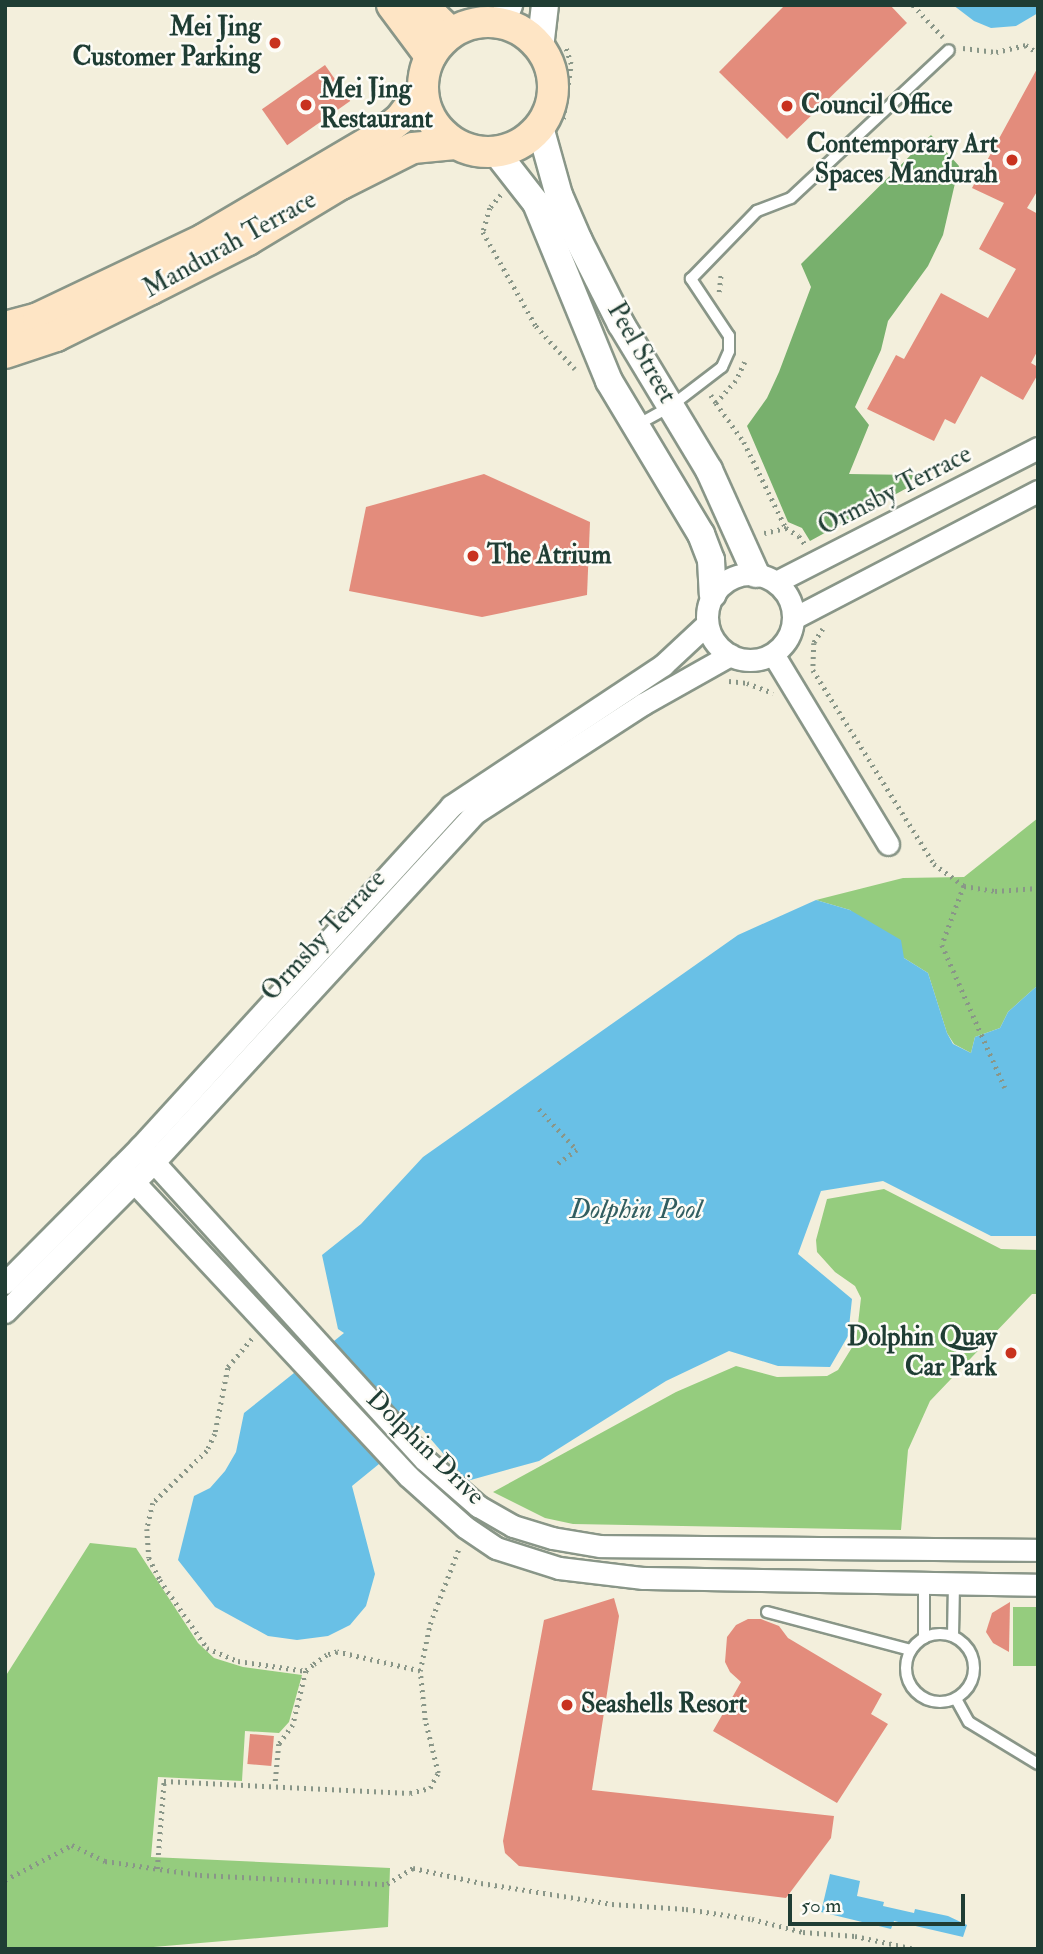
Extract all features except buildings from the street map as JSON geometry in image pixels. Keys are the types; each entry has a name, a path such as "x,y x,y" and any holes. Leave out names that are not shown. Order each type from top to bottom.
{"main road":[{"path":"392,5 430,56"},
{"path":"422,5 451,33"},
{"path":"505,14 516,29 542,24 553,96 550,127 513,148 496,152 475,152 455,144 438,130 426,112 422,90 424,72 430,56 451,33 505,14"},
{"name":"Mandurah Terrace","path":"5,327 38,318 204,239 363,147 400,119 422,90"},
{"name":"Mandurah Terrace","path":"5,353 56,336 163,283 248,240 341,184 413,148 455,144"}],"street":[{"name":"Peel Street","path":"550,127 559,195 579,241 621,324 709,470 742,542 766,578"},
{"name":"Peel Street","path":"496,152 536,203 609,381 701,534 711,560 713,594"},
{"name":"Ormsby Terrace","path":"766,578 817,563 1038,448"},
{"path":"794,618 1038,491"},
{"path":"732,577 766,578 786,592 794,618 784,645 773,654 744,660 730,655 711,636 707,624 709,603 713,594 732,577"},
{"name":"Ormsby Terrace","path":"147,1155 451,806 663,665 707,624"},
{"path":"773,654 888,844"},
{"name":"Ormsby Terrace","path":"5,1312 128,1174 475,813 643,704 730,655"},
{"name":"Dolphin Drive","path":"147,1155 452,1485 495,1518 513,1526 552,1538 600,1546 1038,1550"},
{"name":"Ormsby Terrace","path":"5,1283 128,1174"},
{"name":"Dolphin Drive","path":"128,1174 432,1499 496,1548 559,1568 643,1578 1038,1585"}],"lane":[{"path":"635,426 671,406 722,367 729,351 729,335 691,279 757,211 791,198 949,50"},
{"path":"924,1584 924,1638"},
{"path":"953,1636 954,1585"},
{"path":"767,1612 911,1650"},
{"path":"939,1634 953,1636 969,1648 975,1667 971,1686 956,1699 939,1703 922,1698 909,1685 906,1667 911,1650 924,1638 939,1634"},
{"path":"956,1699 969,1722 1038,1764"}],"path":[{"path":"913,5 951,44 974,51 996,52 1026,45 1038,53"},
{"path":"542,24 559,28 571,64 570,88 550,127"},
{"path":"719,295 720,275 725,268"},
{"path":"746,356 737,381 716,403 744,442 786,528 799,536 817,563"},
{"path":"742,542 752,536 786,528"},
{"path":"836,595 841,612 825,626 814,643 813,670 934,864 964,886 995,891 1038,888"},
{"path":"707,668 719,680 747,683 771,695 813,670"},
{"path":"964,886 942,945 1005,1088"},
{"path":"539,1109 577,1150 558,1164"},
{"path":"258,1330 228,1368 215,1434 207,1451 153,1503 147,1529 149,1558 160,1580 207,1648 238,1661 306,1671"},
{"path":"156,1869 164,1781 411,1793 430,1788 438,1773 425,1720 420,1671 430,1624 460,1546 457,1536"},
{"path":"275,1786 279,1744 293,1726 306,1671 327,1655 338,1652 420,1671"},
{"path":"5,1880 72,1845 105,1861 200,1875 387,1884 413,1868 481,1883 612,1904 686,1909 752,1919 803,1932 855,1937 915,1949"}],"green space":[{"path":"931,135 959,166 943,235 928,266 888,321 881,350 855,407 869,425 849,474 914,475 907,488 810,541 802,528 788,522 747,426 767,398 779,372 811,287 801,264"},
{"path":"1038,818 1038,985 1008,1012 1000,1028 975,1037 971,1053 954,1044 947,1033 928,973 904,958 850,910 816,900 903,878 964,877"},
{"path":"884,1189 1001,1249 1038,1250 1038,1294 1032,1294 930,1401 908,1450 901,1530 573,1524 545,1518 493,1492 676,1392 736,1366 777,1377 827,1376 838,1370 856,1341 861,1298 855,1286 835,1272 817,1252 816,1240 827,1199"},
{"path":"90,1543 136,1548 198,1643 214,1658 243,1667 302,1675 289,1722 279,1733 245,1731 242,1781 158,1777 151,1857 390,1868 388,1927 130,1949 5,1949 5,1677"},
{"path":"1013,1607 1038,1607 1038,1666 1013,1666"}],"water":[{"path":"953,5 1038,5 1038,13 1016,26 991,28 974,21"},
{"name":"Dolphin Pool","path":"816,900 850,910 901,940 904,958 928,973 953,1044 971,1053 975,1037 1000,1028 1008,1012 1038,985 1038,1236 991,1236 883,1181 821,1191 798,1254 852,1299 848,1336 830,1367 778,1366 729,1351 666,1381 539,1461 467,1481 422,1429 352,1486 375,1574 366,1606 350,1625 328,1636 297,1640 268,1636 215,1607 178,1560 194,1496 210,1488 225,1471 236,1452 244,1413 344,1333 338,1329 322,1255 361,1224 423,1157 738,935"},
{"path":"830,1874 860,1881 857,1896 884,1902 883,1906 914,1913 915,1909 948,1916 967,1925 963,1937 894,1921 891,1929 821,1912"}],"place":[{"name":"Mei Jing Customer Parking","path":"275,43"},
{"name":"Mei Jing Restaurant","path":"306,105"},
{"name":"Council Office","path":"787,106"},
{"name":"Contemporary Art Spaces Mandurah","path":"1012,160"},
{"name":"The Atrium","path":"473,556"},
{"name":"Dolphin Quay Car Park","path":"1011,1353"},
{"name":"Seashells Resort","path":"567,1705"}]}
